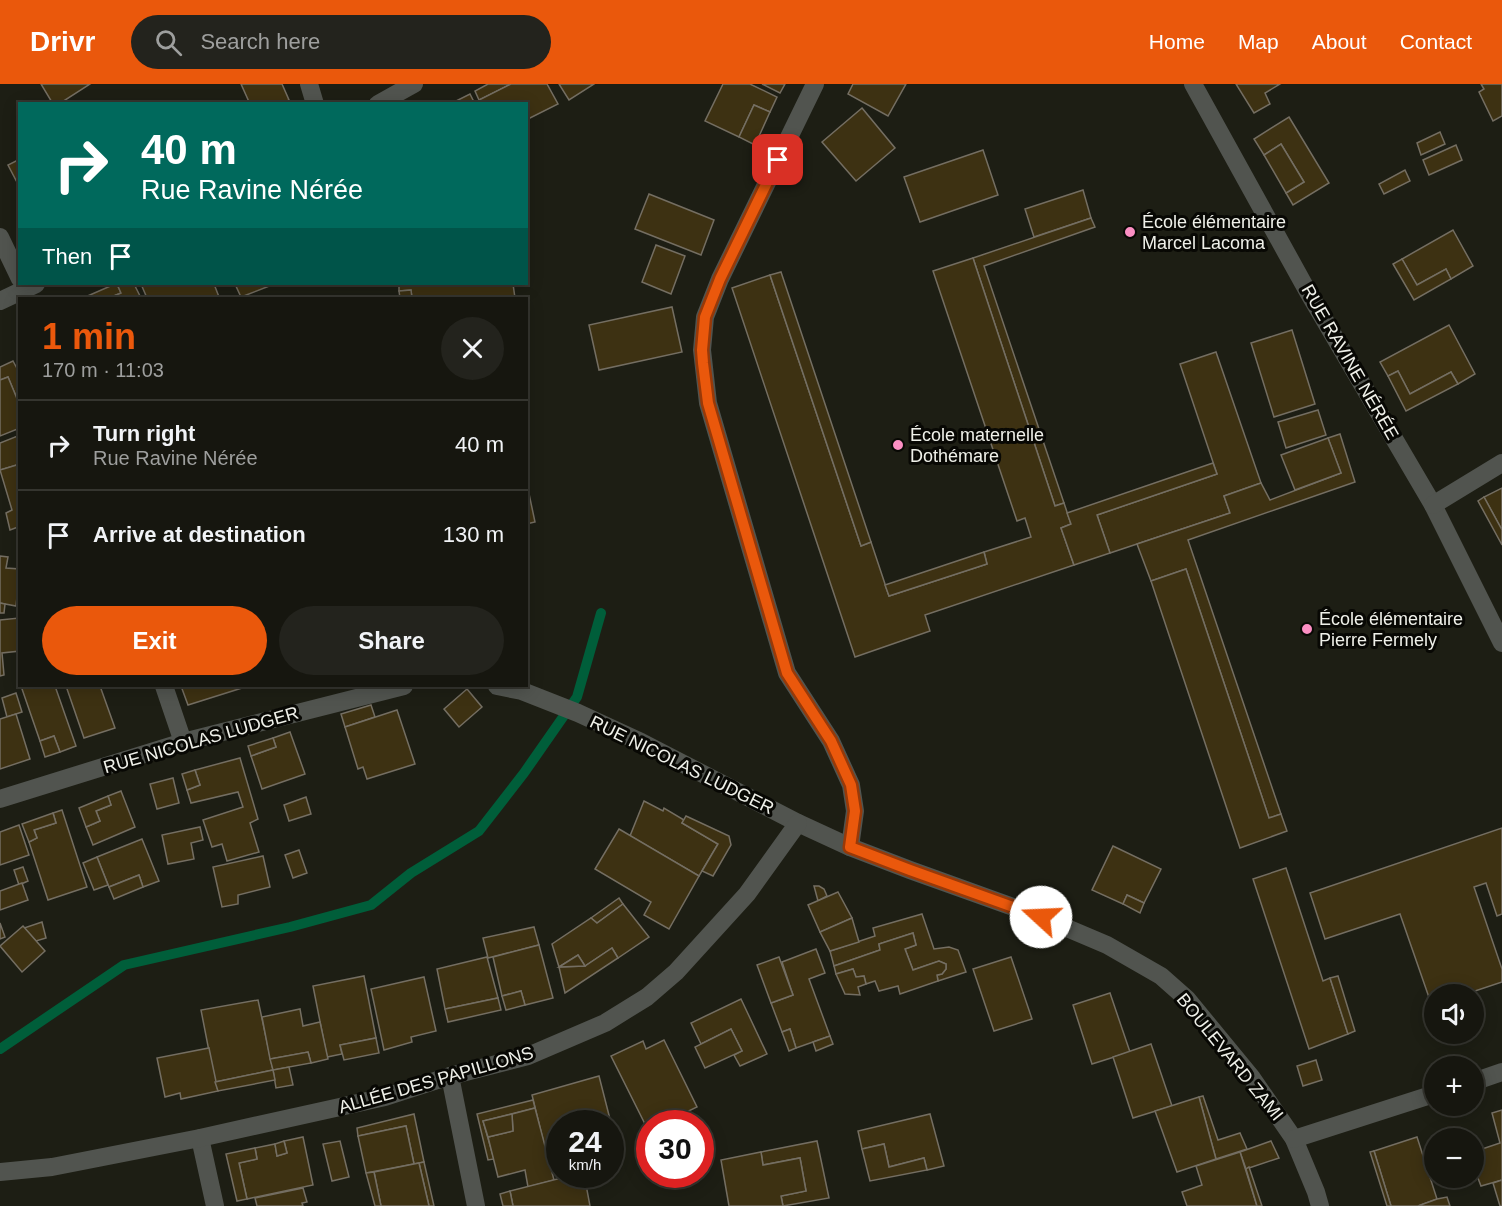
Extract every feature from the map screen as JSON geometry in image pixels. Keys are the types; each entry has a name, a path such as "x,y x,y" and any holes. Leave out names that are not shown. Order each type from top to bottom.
{"street":[{"path":"309,84 314,102"},
{"path":"382,102 414,84"},
{"path":"815,84 720,279 705,317 702,350 708,403 787,673 831,741 851,785 855,811 850,847"},
{"name":"RUE RAVINE NÉRÉE","path":"1193,84 1308,292 1433,505 1502,643"},
{"path":"0,237 18,272"},
{"path":"0,301 26,287"},
{"path":"1433,505 1502,462"},
{"path":"164,687 183,742"},
{"name":"RUE NICOLAS LUDGER","path":"0,799 183,742 400,687"},
{"name":"RUE NICOLAS LUDGER","path":"502,687 522,691 578,713 641,742 798,823"},
{"name":"BOULEVARD ZAMI","path":"798,823 850,847 1041,917 1107,945 1161,976 1187,999 1252,1078 1294,1139 1320,1206"},
{"name":"ALLÉE DES PAPILLONS","path":"0,1173 52,1167 200,1138 385,1097 450,1076 528,1056 605,1023 647,997 676,972 747,894 798,823"},
{"path":"1484,1078 1502,1072"},
{"path":"450,1076 476,1206"},
{"path":"1294,1139 1424,1097"},
{"path":"200,1138 215,1206"}],"building":[{"path":"41,84 90,84 62,102 52,102"},
{"path":"241,84 282,84 289,100 285,102 249,102"},
{"path":"488,84 511,84 479,100 475,91"},
{"path":"511,84 547,84 558,104 528,119 528,102 480,102 479,100"},
{"path":"559,84 594,84 569,100"},
{"path":"723,84 750,84 777,97 770,112 754,105 739,137 705,121"},
{"path":"762,84 785,84 780,93"},
{"path":"853,84 906,84 888,116 848,94"},
{"path":"1236,84 1280,84 1265,93 1270,104 1254,113"},
{"path":"1481,84 1502,84 1502,116 1493,121 1479,92 1484,89"},
{"path":"470,94 474,102 454,102"},
{"path":"754,105 770,112 755,145 739,137"},
{"path":"862,108 895,148 856,181 822,142"},
{"path":"1289,117 1329,183 1293,205 1286,193 1304,182 1281,144 1264,155 1254,139"},
{"path":"1440,132 1445,144 1421,155 1417,143"},
{"path":"1281,144 1304,182 1286,193 1264,155"},
{"path":"1456,145 1462,160 1429,175 1423,160"},
{"path":"983,150 998,195 920,222 904,177"},
{"path":"18,160 18,184 8,165"},
{"path":"1405,170 1410,181 1384,194 1379,184"},
{"path":"1083,190 1091,218 1034,237 1025,209"},
{"path":"649,194 714,220 701,255 635,229"},
{"path":"1091,218 1095,227 984,266 1064,503 1055,506 973,258"},
{"path":"1453,230 1473,266 1451,279 1446,269 1417,285 1402,259"},
{"path":"656,245 685,256 671,294 642,282"},
{"path":"973,258 1055,506 1064,503 1071,524 1061,528 1074,565 925,615 930,631 855,657 732,288 770,275 861,546 871,542 889,596 987,564 984,552 1031,537 1025,518 1017,521 933,271"},
{"path":"1402,259 1417,285 1446,269 1451,279 1414,300 1393,264"},
{"path":"781,272 871,542 861,546 770,275"},
{"path":"113,285 117,285 121,293 111,297 85,297"},
{"path":"117,285 134,285 140,297 111,297 121,293"},
{"path":"141,285 214,285 219,297 147,297"},
{"path":"235,285 272,285 241,297"},
{"path":"399,285 513,285 515,297 412,297 411,290 399,291"},
{"path":"411,290 412,297 400,297 399,291"},
{"path":"672,307 682,352 599,370 589,325"},
{"path":"1449,325 1475,374 1458,384 1451,372 1410,394 1398,371 1388,376 1380,362"},
{"path":"1292,330 1315,404 1274,417 1251,343"},
{"path":"1216,352 1261,483 1224,496 1230,513 1110,553 1097,515 1217,474 1180,364"},
{"path":"13,361 18,370 18,401 8,377 0,380 0,367"},
{"path":"1398,371 1410,394 1451,372 1458,384 1406,411 1388,376"},
{"path":"8,377 18,401 18,429 0,436 0,380"},
{"path":"1318,410 1326,435 1286,448 1278,422"},
{"path":"1340,434 1355,482 1188,540 1281,814 1269,818 1186,569 1151,581 1137,544 1230,513 1224,496 1261,483 1270,500 1341,473 1328,438"},
{"path":"18,436 18,465 0,470 0,443"},
{"path":"1328,438 1341,473 1295,490 1281,455"},
{"path":"1213,463 1217,474 1097,515 1110,553 1074,565 1061,528 1071,524 1067,513"},
{"path":"18,465 18,527 10,530 6,513 12,510 0,470"},
{"path":"1502,488 1502,530 1484,497"},
{"path":"528,489 535,522 528,524"},
{"path":"1484,497 1502,530 1502,545 1478,501"},
{"path":"984,552 987,564 889,596 885,585"},
{"path":"0,556 8,557 6,568 18,569 18,588 16,606 0,603"},
{"path":"1186,569 1269,818 1281,814 1287,831 1240,848 1151,581"},
{"path":"0,603 5,604 4,613 0,613"},
{"path":"18,618 18,651 2,653 4,675 0,676 0,620"},
{"path":"21,687 55,687 76,746 60,752 54,736 40,741"},
{"path":"66,687 100,687 115,728 84,738"},
{"path":"181,687 242,688 188,705"},
{"path":"467,689 482,707 459,727 444,709"},
{"path":"16,693 22,712 7,717 2,698"},
{"path":"371,705 375,717 345,727 341,714"},
{"path":"397,710 415,764 367,779 363,767 358,769 345,727"},
{"path":"16,714 30,759 0,769 0,719"},
{"path":"290,732 305,774 262,789 251,756 276,747 273,738"},
{"path":"54,736 60,752 45,757 40,741"},
{"path":"273,738 276,747 251,756 248,746"},
{"path":"240,758 258,819 250,823 259,852 227,861 222,844 212,847 203,820 243,807 238,792 191,803 187,790 200,785 195,770"},
{"path":"195,770 200,785 187,790 182,774"},
{"path":"173,778 179,803 157,809 150,784"},
{"path":"121,791 135,827 93,845 86,827 100,821 96,811 111,805 108,796"},
{"path":"108,796 111,805 96,811 100,821 86,827 79,808"},
{"path":"306,797 311,814 289,821 284,805"},
{"path":"644,801 663,811 664,808 684,820 682,823 718,844 699,876 630,836"},
{"path":"62,810 87,887 48,900 29,842 37,838 34,830 56,823 53,813"},
{"path":"53,813 56,823 34,830 37,838 29,842 22,824"},
{"path":"686,816 729,836 731,845 713,876 702,871 718,844 682,823"},
{"path":"19,825 29,855 0,865 0,832"},
{"path":"200,827 203,840 191,843 194,859 168,864 162,835"},
{"path":"1502,828 1502,914 1497,916 1486,883 1474,887 1502,969 1502,982 1484,988 1484,984 1424,984 1400,914 1325,939 1310,893"},
{"path":"619,829 699,876 669,929 644,915 651,902 595,869"},
{"path":"142,839 159,881 143,887 139,875 109,887 97,857"},
{"path":"1113,846 1161,869 1144,903 1127,895 1123,904 1092,890"},
{"path":"299,850 307,873 293,878 285,855"},
{"path":"263,856 270,887 238,895 238,904 222,907 213,867"},
{"path":"97,857 108,885 94,890 83,863"},
{"path":"23,867 28,881 19,885 14,870"},
{"path":"1286,868 1323,981 1330,978 1348,1034 1309,1049 1253,879"},
{"path":"139,875 143,887 114,899 109,887"},
{"path":"22,883 28,900 0,910 0,891"},
{"path":"814,886 824,889 827,896 818,901"},
{"path":"838,892 852,918 820,932 808,905"},
{"path":"1127,895 1144,903 1140,913 1123,904"},
{"path":"619,898 623,904 597,923 591,918"},
{"path":"623,904 649,937 618,958 612,948 585,966 578,955 559,967 552,944 591,918 597,923"},
{"path":"922,914 934,949 949,947 958,950 966,972 938,981 937,975 942,974 946,969 946,964 939,961 913,970 905,949 916,945 913,933 879,944 880,950 834,966 830,951 875,936 873,928"},
{"path":"852,918 859,942 830,951 820,932"},
{"path":"42,922 46,938 36,941 24,928"},
{"path":"0,923 5,937 0,939"},
{"path":"23,926 45,951 22,972 0,946"},
{"path":"534,927 539,945 488,958 483,938"},
{"path":"913,933 916,945 905,949 913,970 939,961 946,964 946,969 942,974 937,975 938,981 900,994 898,986 879,991 875,981 866,984 864,976 856,977 853,969 836,974 834,966 880,950 879,944"},
{"path":"539,945 553,998 525,1005 521,991 502,996 493,957"},
{"path":"612,948 618,958 565,993 559,967 585,966"},
{"path":"816,949 825,973 809,979 830,1036 796,1048 790,1029 782,1032 771,1003 793,995 782,962"},
{"path":"578,955 585,966 559,967"},
{"path":"487,957 498,998 445,1009 437,969"},
{"path":"779,957 793,995 771,1003 757,965"},
{"path":"1011,957 1032,1019 994,1031 973,969"},
{"path":"853,969 856,977 864,976 866,984 858,987 860,995 845,994 836,974"},
{"path":"364,976 376,1038 340,1045 342,1054 327,1057 313,986"},
{"path":"1338,976 1355,1031 1348,1034 1330,978"},
{"path":"424,977 436,1031 411,1037 412,1042 384,1050 371,989"},
{"path":"521,991 525,1005 506,1010 502,996"},
{"path":"1110,993 1130,1052 1092,1064 1073,1005"},
{"path":"498,998 501,1010 448,1022 445,1009"},
{"path":"741,999 767,1054 740,1066 734,1055 742,1051 731,1029 701,1044 691,1023"},
{"path":"258,1000 273,1070 215,1082 201,1010"},
{"path":"300,1009 303,1026 320,1022 328,1059 311,1063 308,1052 270,1059 262,1017"},
{"path":"731,1029 742,1051 705,1068 695,1047"},
{"path":"790,1029 796,1048 789,1051 782,1032"},
{"path":"830,1036 833,1044 816,1051 813,1042"},
{"path":"376,1038 379,1053 344,1060 340,1045"},
{"path":"664,1040 697,1107 691,1110 638,1110 611,1056 643,1041 646,1049"},
{"path":"1151,1044 1172,1106 1133,1118 1113,1057"},
{"path":"209,1048 218,1091 181,1099 180,1093 165,1097 157,1058"},
{"path":"308,1052 311,1063 273,1070 270,1059"},
{"path":"1316,1060 1322,1080 1303,1086 1297,1066"},
{"path":"289,1067 293,1085 276,1088 273,1070"},
{"path":"273,1070 275,1080 218,1091 215,1082"},
{"path":"599,1076 608,1110 546,1110 546,1144 544,1144 532,1095"},
{"path":"1203,1096 1218,1140 1240,1133 1247,1149 1216,1159 1199,1097"},
{"path":"1199,1097 1216,1159 1177,1172 1155,1111"},
{"path":"533,1100 535,1108 483,1121 494,1159 488,1160 477,1114"},
{"path":"535,1108 546,1150 546,1182 528,1187 525,1170 498,1177 488,1137 513,1131 512,1114"},
{"path":"1502,1110 1502,1180 1484,1185 1484,1148 1500,1143 1492,1113"},
{"path":"414,1114 424,1162 414,1164 406,1126 358,1136 357,1128"},
{"path":"512,1114 513,1131 488,1137 483,1121"},
{"path":"930,1114 944,1166 927,1170 924,1158 889,1167 884,1144 862,1149 858,1131"},
{"path":"406,1126 414,1164 366,1173 358,1136"},
{"path":"303,1137 313,1185 247,1199 239,1163 257,1159 255,1148 275,1144 277,1156 287,1153 284,1141"},
{"path":"1417,1137 1424,1159 1424,1188 1433,1188 1437,1199 1418,1206 1391,1206 1374,1151"},
{"path":"284,1141 287,1153 277,1156 275,1144"},
{"path":"340,1141 349,1177 332,1181 323,1144"},
{"path":"817,1141 829,1198 783,1206 781,1196 806,1191 800,1158 763,1165 761,1152"},
{"path":"1271,1141 1279,1158 1246,1169 1240,1152"},
{"path":"884,1144 889,1167 924,1158 927,1170 870,1181 862,1149"},
{"path":"255,1148 257,1159 239,1163 247,1199 237,1201 226,1154"},
{"path":"1374,1151 1391,1206 1387,1206 1370,1152"},
{"path":"761,1152 763,1165 800,1158 806,1191 781,1196 783,1206 729,1206 721,1160"},
{"path":"1240,1152 1257,1206 1187,1206 1182,1192 1202,1185 1196,1166"},
{"path":"424,1162 434,1206 429,1206 419,1163"},
{"path":"419,1163 429,1206 381,1206 374,1172"},
{"path":"1249,1167 1262,1206 1257,1206 1246,1169"},
{"path":"374,1172 381,1206 375,1206 366,1173"},
{"path":"1502,1180 1502,1206 1500,1206 1493,1183"},
{"path":"546,1182 546,1188 587,1188 590,1206 513,1206 510,1191"},
{"path":"303,1188 307,1202 302,1203 303,1206 257,1206 255,1198"},
{"path":"510,1191 513,1206 503,1206 500,1194"},
{"path":"1447,1197 1450,1206 1418,1206 1437,1199"}],"waterway":[{"path":"0,1049 124,965 290,927 371,905 411,873 479,831 524,773 577,697 601,613"}],"place":[{"name":"École élémentaire Marcel Lacoma","path":"1130,232"},
{"name":"École maternelle Dothémare","path":"898,445"},
{"name":"École élémentaire Pierre Fermely","path":"1307,629"}],"route":[{"path":"778,160 720,279 705,317 702,350 708,403 787,673 831,741 851,785 855,811 850,847 1041,917"}]}
